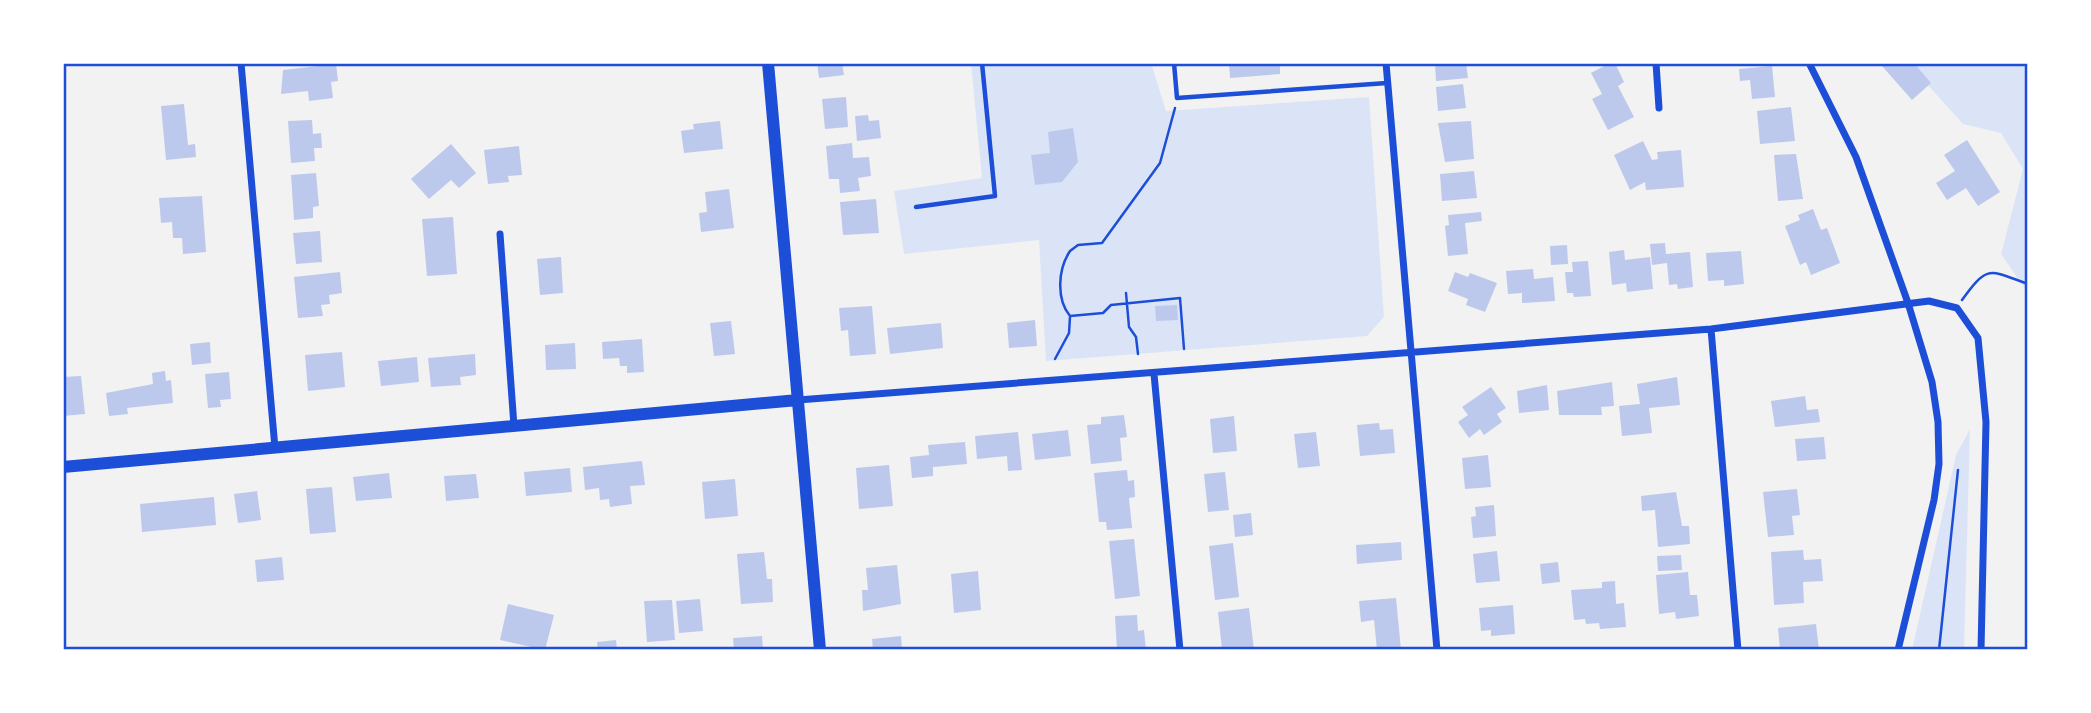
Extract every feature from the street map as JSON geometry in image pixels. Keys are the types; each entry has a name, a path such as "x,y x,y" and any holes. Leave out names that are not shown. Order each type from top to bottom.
{"street":[{"path":"241,63 275,448"},
{"path":"768,63 820,650"},
{"path":"1386,63 1437,650"},
{"path":"1656,63 1659,108"},
{"path":"1809,63 1856,157 1908,303 1932,382 1939,464 1934,500 1898,650"},
{"path":"500,234 514,426"},
{"path":"63,467 797,400 1154,374 1711,328 1928,302 1957,308 1978,338 1986,422 1981,650"},
{"path":"1711,328 1738,650"},
{"path":"1154,374 1180,650"}],"lane":[{"path":"916,206 995,196 982,63"},
{"path":"1174,63 1177,98 1387,83"}],"path":[{"path":"1055,359 1069,333 1070,316 1064,309 1060,291 1066,257 1078,245 1102,243 1160,163 1177,98"},
{"path":"1957,308 1979,276 1992,272 2028,284"},
{"path":"1126,293 1129,327 1136,337 1138,354"},
{"path":"1070,316 1103,313 1111,305 1180,298 1184,349"},
{"path":"1939,650 1958,470"}],"shaded area":[{"path":"971,63 1151,63 1166,111 1369,97 1384,317 1367,336 1046,361 1039,240 904,254 894,191 982,178"},
{"path":"1908,63 2028,63 2028,293 2001,254 2023,169 2001,133 1963,124"},
{"path":"1970,429 1964,650 1912,650 1956,455"}],"building":[{"path":"817,63 842,63 844,75 819,78"},
{"path":"1229,63 1280,63 1280,74 1230,78"},
{"path":"1435,63 1466,63 1468,78 1436,81"},
{"path":"1615,63 1624,82 1618,86 1634,117 1608,130 1592,99 1602,94 1591,73"},
{"path":"1885,63 1914,63 1931,83 1912,100 1882,66"},
{"path":"336,64 338,81 331,82 333,98 309,101 308,91 281,94 283,70"},
{"path":"1772,66 1775,97 1752,99 1750,80 1740,81 1739,69"},
{"path":"1463,84 1466,108 1438,111 1436,87"},
{"path":"846,97 848,127 825,129 822,99"},
{"path":"184,104 188,145 195,144 196,157 166,160 161,106"},
{"path":"1791,107 1795,141 1760,144 1757,111"},
{"path":"868,115 869,121 879,120 881,138 857,141 855,116"},
{"path":"312,120 313,134 321,133 322,148 314,148 315,161 291,163 288,121"},
{"path":"720,121 723,149 684,153 681,131 694,129 693,124"},
{"path":"1471,121 1474,159 1445,162 1438,123"},
{"path":"1073,128 1078,162 1062,182 1035,185 1031,155 1050,153 1048,132"},
{"path":"1967,140 2000,192 1978,206 1966,188 1947,200 1936,183 1955,171 1944,155"},
{"path":"1643,141 1652,160 1658,159 1657,152 1681,150 1684,187 1646,190 1645,182 1630,190 1614,155"},
{"path":"852,143 853,158 869,157 871,176 858,178 860,191 840,193 839,179 829,179 826,146"},
{"path":"451,144 476,173 459,188 451,180 429,199 411,179"},
{"path":"519,146 522,175 508,176 509,182 488,184 484,150"},
{"path":"1796,154 1803,199 1778,201 1774,155"},
{"path":"1474,171 1477,198 1442,201 1440,174"},
{"path":"316,173 319,206 313,207 313,218 294,220 291,175"},
{"path":"729,189 734,228 701,232 699,213 707,212 705,192"},
{"path":"202,196 206,252 183,254 182,238 173,238 172,222 161,223 159,198"},
{"path":"876,199 879,233 843,235 840,202"},
{"path":"1813,209 1821,230 1827,228 1840,263 1811,275 1806,262 1800,265 1785,226 1800,220 1798,215"},
{"path":"1481,212 1482,221 1465,223 1468,254 1448,256 1445,226 1449,225 1448,215"},
{"path":"453,217 457,274 427,276 422,219"},
{"path":"320,231 322,262 296,264 293,233"},
{"path":"1665,243 1666,254 1690,252 1693,287 1678,289 1677,284 1669,285 1667,263 1652,265 1650,244"},
{"path":"1567,245 1568,264 1551,265 1550,246"},
{"path":"1624,250 1625,260 1650,257 1653,289 1627,292 1626,283 1612,285 1609,252"},
{"path":"1741,251 1744,284 1724,286 1724,280 1708,281 1706,253"},
{"path":"561,257 563,293 540,295 537,259"},
{"path":"1588,261 1591,296 1574,297 1573,293 1567,293 1565,272 1573,272 1572,262"},
{"path":"1533,269 1534,279 1553,277 1555,301 1522,303 1522,293 1508,294 1506,271"},
{"path":"340,272 342,293 329,295 330,304 321,305 323,316 298,318 294,277"},
{"path":"1455,272 1468,277 1470,273 1497,283 1485,312 1466,305 1468,299 1448,291"},
{"path":"1177,305 1178,320 1156,321 1155,306"},
{"path":"872,306 876,354 850,356 848,330 841,331 839,308"},
{"path":"1035,320 1037,346 1009,348 1007,323"},
{"path":"731,321 735,354 714,356 710,323"},
{"path":"941,323 943,348 890,354 887,328"},
{"path":"642,339 644,372 627,373 627,366 620,366 619,358 603,359 602,342"},
{"path":"210,342 211,363 192,365 190,344"},
{"path":"575,343 576,369 546,370 545,345"},
{"path":"342,352 345,387 308,391 305,355"},
{"path":"475,354 476,375 460,377 461,385 431,387 428,358"},
{"path":"417,357 419,382 381,386 378,361"},
{"path":"165,371 166,381 171,380 173,403 127,408 128,414 109,416 106,393 153,384 152,373"},
{"path":"229,372 231,399 220,400 221,407 208,408 205,374"},
{"path":"81,376 85,414 63,416 63,377"},
{"path":"1677,377 1680,405 1649,408 1652,433 1622,436 1619,406 1640,404 1637,384"},
{"path":"1612,382 1614,406 1601,407 1602,415 1559,415 1557,391"},
{"path":"1547,385 1549,410 1519,413 1517,391"},
{"path":"1491,387 1506,408 1497,414 1502,422 1484,435 1480,429 1469,438 1458,422 1468,415 1462,407"},
{"path":"1805,396 1807,410 1818,409 1820,422 1775,427 1771,401"},
{"path":"1124,415 1127,437 1120,438 1122,461 1091,464 1087,425 1101,424 1101,417"},
{"path":"1234,416 1237,451 1213,453 1210,419"},
{"path":"1379,423 1380,430 1393,429 1395,453 1360,456 1357,425"},
{"path":"1068,430 1071,456 1035,460 1032,434"},
{"path":"1018,432 1022,470 1008,471 1007,456 977,459 975,436"},
{"path":"1316,432 1320,466 1298,468 1294,434"},
{"path":"1824,437 1826,459 1797,461 1795,439"},
{"path":"965,442 967,464 933,467 933,476 912,478 910,457 929,455 928,445"},
{"path":"1488,455 1491,487 1465,489 1462,458"},
{"path":"642,461 645,485 630,486 632,504 610,507 609,499 600,500 599,488 585,490 583,467"},
{"path":"889,465 893,506 859,509 856,468"},
{"path":"570,468 572,492 526,496 524,472"},
{"path":"1127,470 1128,481 1134,480 1135,497 1129,498 1132,528 1107,530 1106,522 1099,522 1094,473"},
{"path":"1225,472 1229,510 1208,512 1204,474"},
{"path":"389,473 392,498 356,501 353,477"},
{"path":"476,474 479,498 446,501 444,476"},
{"path":"735,479 738,516 705,519 702,482"},
{"path":"332,487 336,532 310,534 306,489"},
{"path":"1797,489 1800,515 1792,516 1794,535 1768,537 1763,492"},
{"path":"257,491 261,520 238,523 234,494"},
{"path":"1676,492 1682,526 1689,526 1690,544 1658,547 1655,510 1642,511 1641,496"},
{"path":"214,497 216,525 142,532 140,504"},
{"path":"1494,505 1496,536 1473,538 1471,517 1476,516 1475,507"},
{"path":"1251,513 1253,535 1235,537 1233,515"},
{"path":"1134,539 1140,596 1115,599 1109,541"},
{"path":"1401,542 1402,560 1357,564 1356,545"},
{"path":"1233,543 1239,597 1215,600 1209,546"},
{"path":"1803,550 1804,560 1821,559 1823,581 1803,582 1804,603 1774,605 1771,552"},
{"path":"1497,551 1500,581 1476,583 1473,554"},
{"path":"764,552 767,579 772,579 773,602 741,604 737,554"},
{"path":"1681,555 1682,570 1658,571 1657,556"},
{"path":"282,557 284,580 257,582 255,560"},
{"path":"1558,562 1560,582 1542,584 1540,564"},
{"path":"897,565 901,604 863,611 862,590 868,590 866,568"},
{"path":"978,571 981,610 954,613 951,574"},
{"path":"1688,572 1690,595 1697,595 1699,616 1676,619 1675,612 1659,614 1656,575"},
{"path":"1615,581 1616,604 1624,603 1626,627 1600,629 1599,623 1586,624 1585,619 1574,620 1571,590 1602,588 1602,582"},
{"path":"1396,598 1401,650 1377,650 1374,620 1361,622 1359,601"},
{"path":"700,599 703,631 679,633 676,601"},
{"path":"672,600 675,640 647,642 644,601"},
{"path":"508,604 554,615 545,650 500,640"},
{"path":"1513,605 1515,634 1491,636 1491,630 1481,631 1479,608"},
{"path":"1249,608 1254,650 1222,650 1218,612"},
{"path":"1137,615 1138,631 1144,630 1146,650 1117,650 1115,616"},
{"path":"1816,624 1819,650 1780,650 1778,628"},
{"path":"762,636 763,650 734,650 733,638"},
{"path":"901,636 902,650 873,650 872,639"},
{"path":"616,640 617,650 598,650 597,642"}]}
